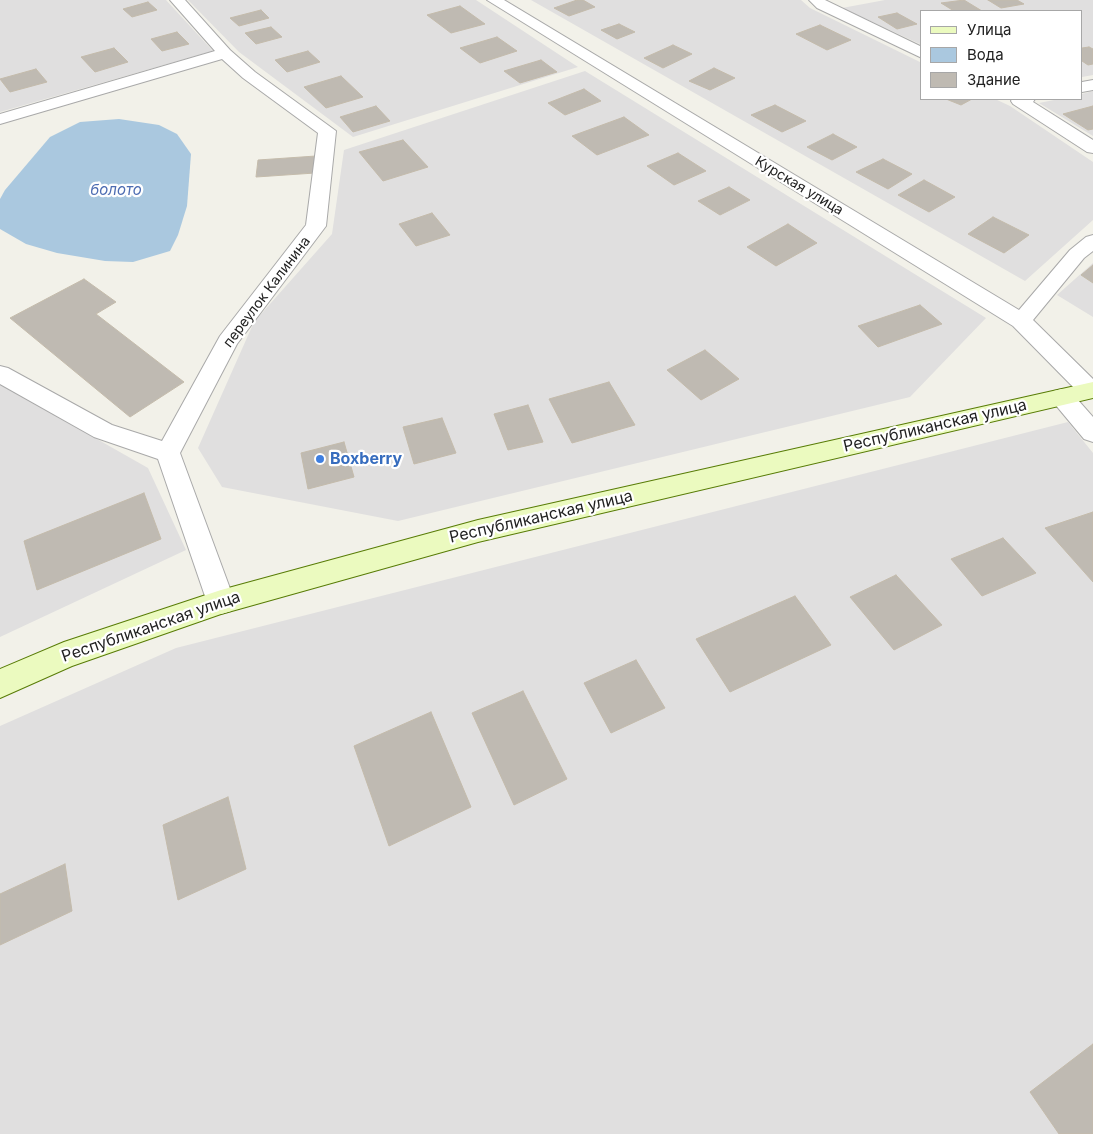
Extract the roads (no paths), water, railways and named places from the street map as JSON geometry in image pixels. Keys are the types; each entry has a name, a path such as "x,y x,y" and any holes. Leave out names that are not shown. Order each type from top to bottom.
{"street":[{"name":"переулок Калинина","path":"168,453 228,340 316,226 327,131 249,75 225,53 177,0"},
{"name":"Курская улица","path":"494,0 1021,321 1092,390"},
{"path":"819,2 849,0"},
{"path":"819,2 920,53"},
{"path":"0,119 225,53"},
{"path":"1021,100 1093,148"},
{"path":"1021,321 1077,254 1093,241"},
{"path":"0,374 103,431 168,453 221,602"},
{"name":"Республиканская улица","path":"0,684 64,655 221,602 478,530 1092,390"},
{"path":"1062,397 1093,433"}],"water":[{"name":"болото","path":"119,119 159,125 177,134 191,154 187,206 178,235 170,251 133,262 105,261 57,253 26,244 0,229 0,199 5,190 50,137 80,122"}],"place":[{"name":"Boxberry","path":"320,459"}]}
